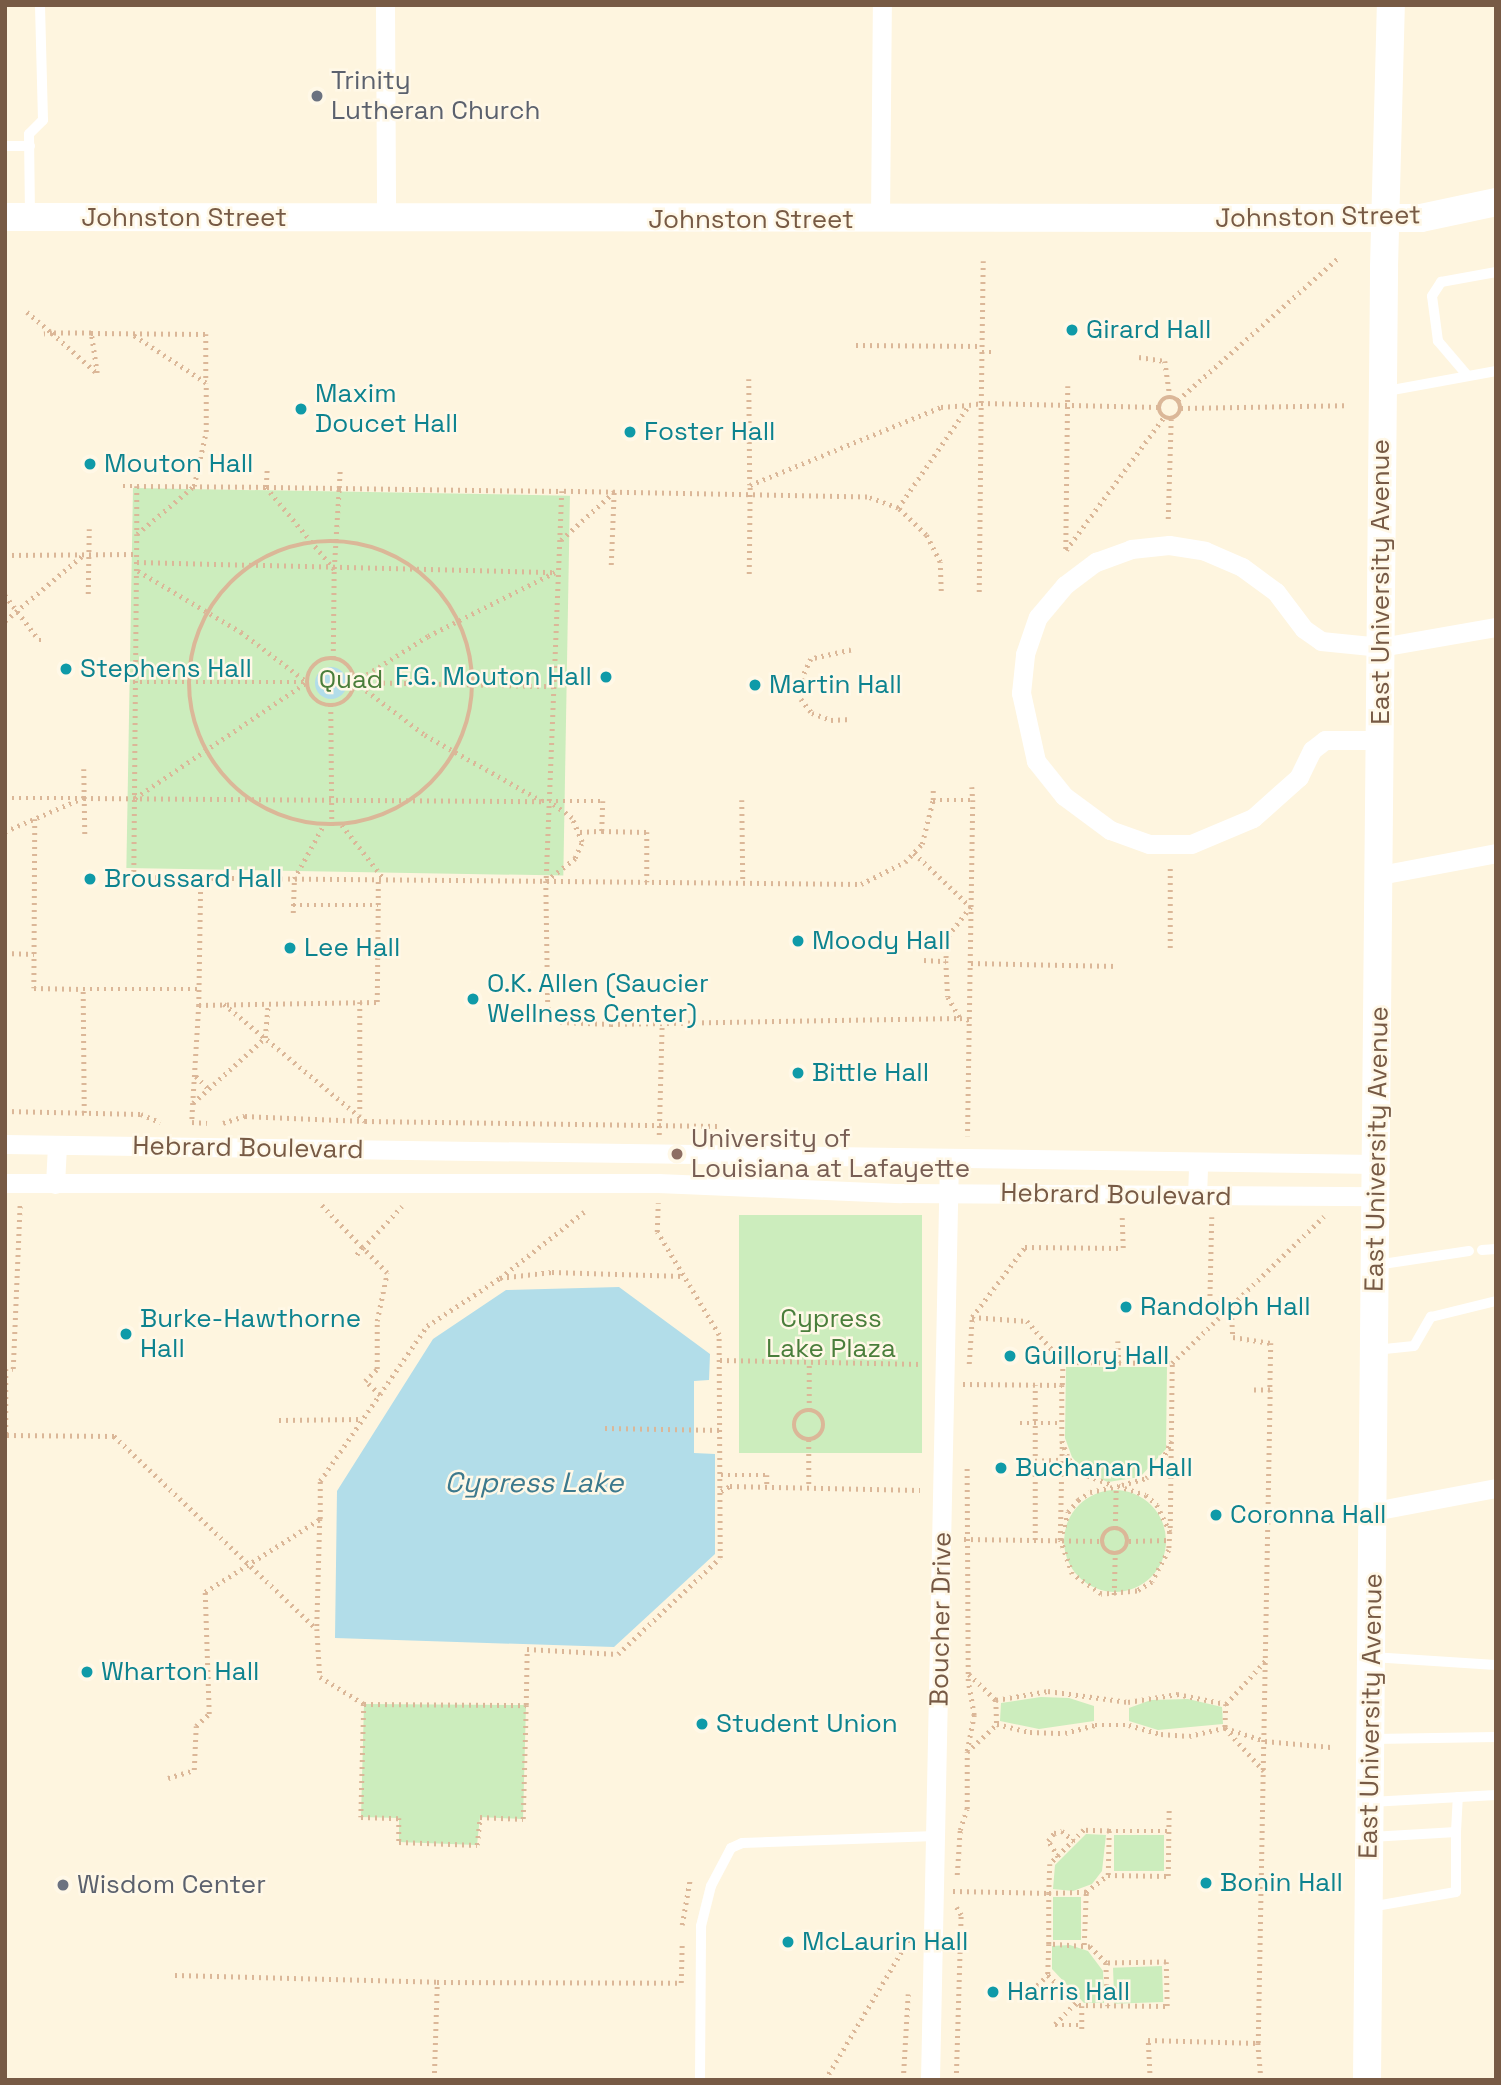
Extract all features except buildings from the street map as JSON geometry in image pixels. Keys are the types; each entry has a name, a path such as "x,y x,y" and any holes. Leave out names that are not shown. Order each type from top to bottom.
{"main road":[{"name":"East University Avenue","path":"1367,2080 1376,1350 1384,218 1391,5"},
{"name":"Johnston Street","path":"18,217 880,220 1421,218 1496,202"}],"street":[{"path":"385,5 386,218"},
{"path":"880,220 881,5"},
{"path":"1380,740 1325,740 1312,750 1299,777 1253,818 1191,844 1149,844 1110,830 1064,796 1036,761 1021,693 1026,654 1038,617 1065,585 1096,562 1131,548 1168,545 1205,551 1242,567 1276,592 1304,629 1321,641 1381,648 1496,627"},
{"path":"1380,876 1496,853"},
{"name":"Hebrard Boulevard","path":"5,1144 1377,1164"},
{"path":"55,1184 57,1145"},
{"path":"435,1181 438,1150"},
{"name":"Boucher Drive","path":"930,2080 944,1891 936,1836 948,1193 958,1159"},
{"path":"1197,1197 1198,1161"},
{"name":"Hebrard Boulevard","path":"5,1183 435,1181 1197,1197 1377,1196"},
{"path":"1374,1511 1496,1488"}],"lane":[{"path":"18,217 30,146 29,134 43,120 40,5"},
{"path":"5,146 30,146"},
{"path":"1467,375 1438,341 1432,296 1441,282 1496,272"},
{"path":"1383,392 1496,371"},
{"path":"1482,1250 1496,1249"},
{"path":"1376,1265 1469,1251"},
{"path":"1376,1350 1414,1346 1431,1317 1496,1301"},
{"path":"1372,1657 1496,1665"},
{"path":"1371,1739 1496,1737"},
{"path":"1371,1802 1496,1795"},
{"path":"1369,1908 1456,1892 1458,1797"},
{"path":"1370,1837 1456,1832"},
{"path":"699,2080 701,1926 711,1886 731,1848 742,1843 936,1836"}],"path":[{"path":"1178,400 1337,259"},
{"path":"979,592 983,261"},
{"path":"27,312 97,373 91,333"},
{"path":"44,334 206,334 206,432 194,486 137,534"},
{"path":"131,334 206,383"},
{"path":"856,345 982,349 993,352"},
{"path":"1139,357 1165,361 1170,397"},
{"path":"749,574 750,379"},
{"path":"1068,386 1066,550 1164,417"},
{"path":"1170,397 1178,400 1181,408"},
{"path":"750,485 941,407 981,403 1159,407 1170,397"},
{"path":"1168,519 1171,419 1181,408 1345,404"},
{"path":"898,508 969,405"},
{"path":"1159,407 1164,417 1171,419"},
{"path":"267,468 266,487 314,541 334,569"},
{"path":"333,658 335,540 340,469"},
{"path":"123,486 614,491 867,497 898,508 913,519 936,549 941,591"},
{"path":"137,486 134,877 861,884 881,877 914,853 932,817 933,787"},
{"path":"562,491 561,541 556,572 552,803 548,816 545,881 548,1008 560,1022 970,1020"},
{"path":"561,541 614,491"},
{"path":"611,565 614,491"},
{"path":"88,594 85,555 89,529"},
{"path":"335,540 373,544 419,569 442,593 458,621 469,649 473,685 455,752 436,778 410,800 376,819 332,827 282,817 249,799 204,751 188,682 191,656 207,613 247,567 265,556 314,541 335,540"},
{"path":"5,555 137,555"},
{"path":"5,621 85,555"},
{"path":"137,562 247,567 556,572"},
{"path":"137,570 207,613 307,682 314,698 331,705 348,699 355,682 458,621 556,572"},
{"path":"5,595 44,640"},
{"path":"851,650 811,659 802,678 801,699 812,713 831,720 851,719"},
{"path":"134,799 307,682 314,665 333,658 348,665 355,682 455,752 542,801"},
{"path":"126,682 307,682"},
{"path":"355,682 554,686"},
{"path":"331,705 332,827"},
{"path":"84,769 85,834"},
{"path":"958,1159 970,1020 972,787"},
{"path":"5,797 552,803 603,800 602,831"},
{"path":"5,832 84,797"},
{"path":"741,800 743,883"},
{"path":"933,800 973,800"},
{"path":"545,881 580,851 580,832 572,818 552,803"},
{"path":"35,819 34,988 199,989"},
{"path":"199,1005 377,1002 378,905 381,879 342,825"},
{"path":"293,913 294,878 323,826"},
{"path":"580,832 647,832 648,882"},
{"path":"914,853 971,906"},
{"path":"1170,864 1170,948"},
{"path":"192,1122 191,1084 196,1076 199,1005 201,878"},
{"path":"293,905 378,905"},
{"path":"960,1018 948,997 946,961 949,935 971,906"},
{"path":"5,953 34,954"},
{"path":"924,960 946,961"},
{"path":"971,963 1118,966"},
{"path":"83,989 84,1113"},
{"path":"360,1002 360,1115"},
{"path":"223,1004 365,1121"},
{"path":"193,1103 265,1038 268,1004"},
{"path":"196,1076 209,1088"},
{"path":"5,1111 141,1114 156,1122 168,1122"},
{"path":"180,1122 228,1123 245,1116 365,1121 718,1126"},
{"path":"20,1200 13,1369 6,1368 6,1434 114,1436 317,1629"},
{"path":"322,1205 387,1273 377,1321 377,1369 365,1381 380,1395"},
{"path":"356,1255 402,1206"},
{"path":"526,1705 364,1704 320,1677 317,1629 320,1481 427,1326 500,1278 584,1212"},
{"path":"972,1317 1027,1321 1063,1363 1060,1540 1072,1574 1085,1586 1114,1595 1137,1591 1152,1582 1164,1567 1170,1540 1172,1363 1325,1215"},
{"path":"968,1397 972,1317 1026,1247 1123,1248 1122,1216"},
{"path":"1212,1217 1210,1303 1224,1310 1232,1318 1233,1337 1271,1343 1258,2043 1261,2080"},
{"path":"364,1704 361,1817 399,1818 399,1842 477,1845 480,1817 523,1819 527,1650 618,1654 720,1558 722,1430 719,1335 684,1276 552,1272 500,1278"},
{"path":"1118,1341 1119,1363"},
{"path":"720,1360 922,1364"},
{"path":"809,1362 809,1410 824,1423 819,1437 809,1440 800,1438 794,1425 800,1412 809,1410"},
{"path":"1063,1363 1172,1363"},
{"path":"945,1385 1062,1385"},
{"path":"1035,1385 1035,1540"},
{"path":"1251,1390 1270,1391"},
{"path":"279,1420 363,1419"},
{"path":"1020,1423 1061,1423"},
{"path":"605,1428 722,1430"},
{"path":"809,1440 809,1487"},
{"path":"1062,1441 1081,1473 1146,1495 1166,1518 1170,1532"},
{"path":"1060,1540 1068,1512 1078,1500 1090,1492 1146,1478 1159,1467 1171,1441"},
{"path":"944,1891 960,1868 960,1829 967,1809 967,1752 974,1715 968,1674 967,1449"},
{"path":"1028,1461 1061,1460"},
{"path":"721,1475 767,1475 767,1486"},
{"path":"721,1491 730,1486 920,1490"},
{"path":"1115,1528 1116,1486"},
{"path":"168,1778 194,1770 195,1726 209,1714 205,1592 320,1519"},
{"path":"1102,1541 1104,1533 1115,1528 1125,1531 1129,1541 1124,1551 1115,1554"},
{"path":"942,1539 1102,1541 1115,1554 1114,1595"},
{"path":"1129,1541 1170,1540"},
{"path":"1265,1771 1225,1728 1226,1704 1266,1660"},
{"path":"967,1752 997,1724 996,1700 968,1674"},
{"path":"996,1700 1048,1690 1094,1701 1128,1702 1177,1694 1226,1704"},
{"path":"997,1724 1030,1732 1065,1733 1095,1725 1129,1726 1161,1734 1189,1735 1225,1728 1265,1741 1331,1747"},
{"path":"944,1891 1086,1892 1108,1875 1168,1876 1169,1808"},
{"path":"1027,1994 1048,1975 1050,1864 1084,1830 1169,1831"},
{"path":"1058,1857 1048,1841 1054,1833 1062,1831 1074,1841"},
{"path":"1108,1875 1109,1831"},
{"path":"175,1975 437,1982 681,1983 682,1917 690,1879"},
{"path":"944,1891 961,1915 956,2080"},
{"path":"1084,1945 1086,1892"},
{"path":"825,2080 911,1936 910,1949"},
{"path":"1049,1944 1084,1945 1106,1963 1166,1962 1167,2006 1079,2004 1055,2025 1082,2025"},
{"path":"1106,1963 1108,2006"},
{"path":"1048,1975 1079,2004 1082,2032"},
{"path":"434,2080 437,1982"},
{"path":"903,2080 908,1988"},
{"path":"1150,2080 1148,2040 1258,2043"}],"green space":[{"name":"Quad","path":"133,488 570,496 563,876 126,868"},
{"name":"Cypress Lake Plaza","path":"739,1215 922,1215 922,1453 739,1453"},
{"path":"1066,1367 1167,1367 1166,1449 1140,1477 1108,1482 1086,1473 1072,1457 1065,1438"},
{"path":"1115,1490 1135,1494 1151,1505 1162,1521 1166,1541 1162,1561 1151,1577 1135,1588 1115,1592 1095,1588 1079,1577 1068,1561 1064,1541 1068,1521 1079,1505 1095,1494"},
{"path":"1041,1697 1069,1698 1094,1706 1094,1721 1039,1729 1000,1721 1001,1703"},
{"path":"1188,1699 1222,1707 1223,1724 1158,1730 1129,1721 1129,1708 1151,1700"},
{"path":"364,1704 526,1705 523,1819 480,1817 477,1845 399,1842 399,1818 361,1817"},
{"path":"1086,1834 1106,1835 1102,1871 1092,1884 1073,1891 1053,1889 1055,1865"},
{"path":"1114,1835 1164,1835 1164,1871 1114,1871"},
{"path":"1053,1897 1081,1897 1081,1940 1053,1940"},
{"path":"1070,1945 1088,1951 1103,1971 1104,2003 1084,2003 1052,1969 1052,1946"},
{"path":"1162,1966 1163,2002 1114,2004 1113,1968"}],"water":[{"path":"331,667 342,672 347,683 342,694 331,699 320,694 315,683 320,672"},
{"name":"Cypress Lake","path":"619,1287 710,1354 709,1380 694,1381 694,1453 715,1454 715,1554 614,1647 335,1638 337,1491 433,1339 506,1290"}],"place":[{"name":"Trinity Lutheran Church","path":"317,96"},
{"name":"Girard Hall","path":"1072,330"},
{"name":"Maxim Doucet Hall","path":"301,409"},
{"name":"Foster Hall","path":"630,432"},
{"name":"Mouton Hall","path":"90,464"},
{"name":"Stephens Hall","path":"66,669"},
{"name":"F.G. Mouton Hall","path":"606,677"},
{"name":"Martin Hall","path":"755,685"},
{"name":"Broussard Hall","path":"90,879"},
{"name":"Moody Hall","path":"798,941"},
{"name":"Lee Hall","path":"290,948"},
{"name":"O.K. Allen (Saucier Wellness Center)","path":"473,999"},
{"name":"Bittle Hall","path":"798,1073"},
{"name":"University of Louisiana at Lafayette","path":"677,1154"},
{"name":"Randolph Hall","path":"1126,1307"},
{"name":"Burke-Hawthorne Hall","path":"126,1334"},
{"name":"Guillory Hall","path":"1010,1356"},
{"name":"Buchanan Hall","path":"1001,1468"},
{"name":"Coronna Hall","path":"1216,1515"},
{"name":"Wharton Hall","path":"87,1672"},
{"name":"Student Union","path":"702,1724"},
{"name":"Bonin Hall","path":"1206,1883"},
{"name":"Wisdom Center","path":"63,1885"},
{"name":"McLaurin Hall","path":"788,1942"},
{"name":"Harris Hall","path":"993,1992"}]}
